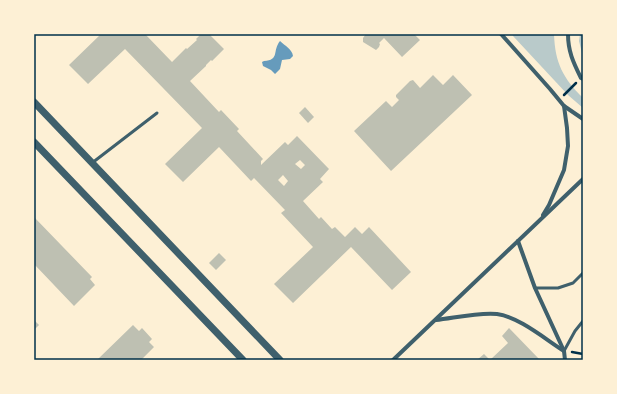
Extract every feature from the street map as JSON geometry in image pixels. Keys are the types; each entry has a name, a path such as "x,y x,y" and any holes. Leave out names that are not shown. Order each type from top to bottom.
{"street":[{"path":"568,34 568,45 571,57 582,78"},
{"path":"502,35 564,106 583,119"},
{"path":"34,102 280,360"},
{"path":"540,219 564,170 568,146 564,106"},
{"path":"34,142 243,360"},
{"path":"393,360 583,179"},
{"path":"518,241 535,288 564,351 565,360"},
{"path":"436,320 480,314 497,314 526,326 564,351"}],"lane":[{"path":"92,163 157,113"},
{"path":"535,288 558,288 574,283 583,273"},
{"path":"564,351 575,331 583,321"}],"path":[{"path":"560,100 582,78"}],"shaded area":[{"path":"512,34 554,34 558,62 565,77 583,98 583,108 568,95"},
{"path":"580,34 583,34 583,57 579,41"}],"water":[{"path":"280,41 290,49 293,56 290,59 282,60 280,69 275,74 263,66 262,62 274,57"}],"building":[{"path":"101,34 145,34 172,62 186,48 187,49 197,40 196,39 201,34 209,34 224,49 190,81 219,112 221,110 239,129 237,131 263,159 261,161 261,165 285,142 288,145 297,136 329,169 320,179 323,182 303,201 319,219 321,217 332,229 335,227 345,237 355,227 362,234 369,227 411,272 392,290 351,247 293,303 274,284 313,247 281,213 285,210 254,178 251,181 219,147 183,182 165,164 202,128 125,49 88,84 69,65","holes":["300,160 305,165 301,169 295,164","283,175 288,181 284,186 278,180"]},
{"path":"366,34 414,34 420,40 402,57 384,38 379,43 379,47 376,50 363,42 363,38"},
{"path":"433,75 443,85 453,75 472,95 391,171 354,131 386,101 392,107 399,100 396,95 410,81 413,80 420,88"},
{"path":"305,107 314,117 308,123 299,113"},
{"path":"34,217 92,277 90,279 95,285 74,306 34,264"},
{"path":"219,253 226,260 216,270 209,263"},
{"path":"34,320 39,325 34,330"},
{"path":"133,325 139,331 142,328 152,339 149,342 154,347 141,360 97,360"},
{"path":"509,328 540,360 490,360 508,343 502,336"},
{"path":"484,354 490,360 477,360"}]}
